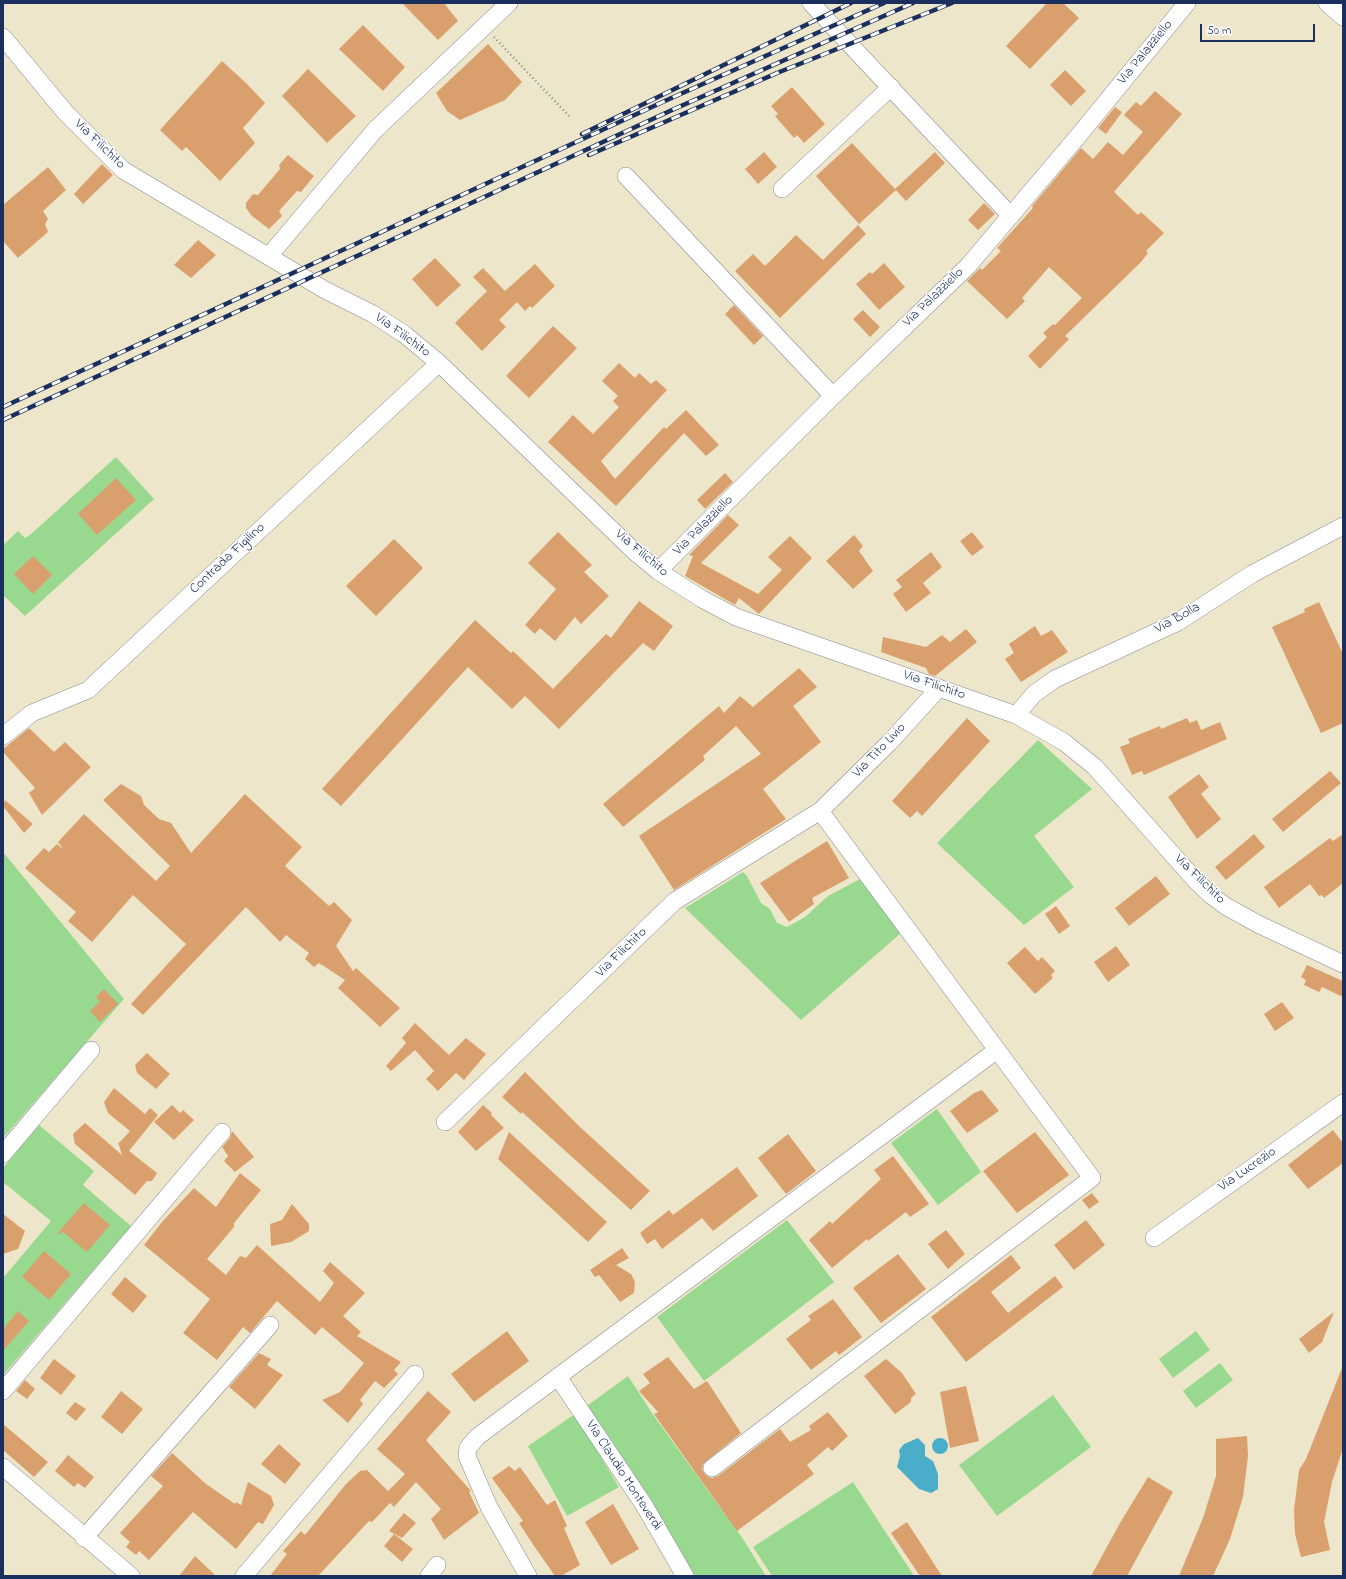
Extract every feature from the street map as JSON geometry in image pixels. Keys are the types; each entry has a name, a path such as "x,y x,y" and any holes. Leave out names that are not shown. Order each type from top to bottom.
{"street":[{"path":"269,256 375,130 509,3"},
{"path":"811,3 1011,216"},
{"name":"Via Palazziello","path":"658,572 833,396 968,266 1187,3"},
{"path":"1327,3 1343,17"},
{"name":"Via Filichito","path":"3,37 65,112 123,170 325,290 373,314 404,334 439,363 635,552 658,572 702,599 736,617 1016,715 1064,742 1095,767 1196,881 1212,896 1227,907 1260,925 1343,964"},
{"path":"782,189 891,87"},
{"path":"626,176 833,396"},
{"name":"Contrada Figilino","path":"3,736 32,713 88,690 439,363"},
{"name":"Via Bolla","path":"1016,715 1034,694 1055,679 1178,622 1252,574 1343,526"},
{"name":"Via Tito Livio","path":"820,811 889,743 939,688"},
{"path":"712,1468 1092,1178 820,811"},
{"name":"Via Filichito","path":"446,1122 675,901 820,811"},
{"path":"3,1154 90,1050"},
{"path":"528,1576 489,1507 467,1456 468,1448 477,1437 997,1050"},
{"name":"Via Lucrezio","path":"1154,1238 1343,1103"},
{"path":"3,1391 222,1132"},
{"path":"84,1538 270,1325"},
{"path":"244,1576 414,1374"},
{"name":"Via Claudio Monteverdi","path":"558,1377 644,1505 685,1576"},
{"path":"3,1467 84,1538 131,1576"}],"path":[{"path":"484,26 569,116"}],"green space":[{"path":"116,457 154,499 25,616 3,595 3,545 18,531 25,538 30,535"},
{"path":"1038,740 1092,789 1034,836 1074,887 1024,925 937,843"},
{"path":"3,852 124,999 3,1138"},
{"path":"743,872 747,876 761,903 770,909 777,923 787,927 805,917 828,896 860,879 901,933 801,1020 685,908"},
{"path":"937,1109 981,1172 938,1205 891,1143"},
{"path":"39,1125 94,1171 83,1185 131,1226 3,1375 3,1278 51,1221 3,1182 3,1168"},
{"path":"787,1220 834,1282 704,1381 657,1317"},
{"path":"1196,1331 1210,1350 1173,1378 1159,1359"},
{"path":"1220,1363 1233,1380 1196,1408 1183,1391"},
{"path":"628,1376 654,1416 743,1539 766,1576 695,1576 651,1501 584,1408"},
{"path":"1053,1395 1091,1447 997,1516 959,1465"},
{"path":"575,1414 619,1487 567,1516 528,1446"},
{"path":"853,1482 914,1576 772,1576 753,1547"}],"water":[{"path":"918,1438 925,1445 925,1456 933,1461 938,1474 938,1489 931,1493 919,1489 897,1467 900,1456 899,1450 904,1444"},
{"path":"940,1438 946,1440 948,1446 946,1452 940,1454 934,1452 932,1446 934,1440"}],"building":[{"path":"402,3 444,3 458,21 438,40"},
{"path":"1047,3 1063,3 1079,18 1030,69 1006,46"},
{"path":"363,25 405,67 383,91 339,49"},
{"path":"488,44 522,82 505,100 460,120 447,111 436,93"},
{"path":"222,61 265,103 243,128 255,143 220,181 186,147 182,151 160,130"},
{"path":"308,69 356,116 327,143 282,96"},
{"path":"1065,70 1086,91 1071,106 1050,85"},
{"path":"792,87 825,124 804,143 797,135 794,138 775,116 778,114 771,106"},
{"path":"1155,91 1182,114 1114,192 1138,215 1141,212 1164,233 1146,251 1148,253 1141,262 1065,336 1069,339 1040,369 1028,356 1047,337 1043,333 1053,324 1055,325 1082,298 1049,267 1022,298 1025,301 1007,319 967,281 980,268 982,270 1001,251 997,248 1033,208 1032,206 1081,148 1093,159 1108,142 1123,155 1143,132 1124,115 1136,102 1141,106"},
{"path":"1115,107 1122,112 1106,134 1098,128"},
{"path":"852,143 896,190 859,224 816,176"},
{"path":"764,152 777,167 758,184 745,169"},
{"path":"935,152 945,163 906,201 895,189"},
{"path":"288,155 314,176 301,192 297,191 279,211 282,216 269,229 252,216 246,208 246,203 253,194 258,195 280,169 279,165"},
{"path":"102,164 113,175 83,204 74,194"},
{"path":"48,167 66,190 43,211 48,219 45,224 48,232 18,258 3,241 3,205"},
{"path":"984,203 995,214 978,230 968,220"},
{"path":"858,225 866,234 780,318 735,271 753,254 765,266 796,235 823,260"},
{"path":"198,240 216,255 191,278 174,265"},
{"path":"435,258 461,285 437,307 412,279"},
{"path":"884,263 905,287 879,310 856,284 870,272 872,274"},
{"path":"535,264 555,286 532,308 530,306 525,311 517,302 499,320 506,327 482,351 455,323 487,291 473,277 483,268 505,291"},
{"path":"734,305 763,336 754,345 725,314"},
{"path":"863,310 880,327 870,337 853,319"},
{"path":"553,326 577,348 529,398 506,376"},
{"path":"619,363 635,378 639,373 651,384 656,380 667,390 601,461 615,479 664,427 666,429 686,410 719,445 706,456 684,433 616,506 548,442 573,415 593,434 619,407 613,401 618,396 602,381"},
{"path":"725,473 733,482 705,509 697,500"},
{"path":"116,478 136,500 97,535 78,514"},
{"path":"728,515 739,525 701,563 758,594 782,570 768,557 790,536 812,558 759,614 739,598 735,605 685,576 693,556 689,555"},
{"path":"558,532 592,565 584,572 609,596 581,624 575,617 555,641 540,628 535,634 525,625 556,589 528,563"},
{"path":"972,532 984,547 972,556 960,541"},
{"path":"854,535 863,546 859,551 873,571 853,589 826,561"},
{"path":"394,539 423,568 376,616 346,586"},
{"path":"931,552 942,567 923,583 931,593 906,612 893,594 902,587 896,580"},
{"path":"33,556 52,575 33,594 14,574"},
{"path":"639,601 673,626 654,651 643,643 559,729 525,696 512,709 468,667 341,806 322,789 475,620 511,653 513,651 553,689 606,634 611,638"},
{"path":"1319,602 1343,654 1343,723 1321,733 1272,627 1305,612 1304,609"},
{"path":"1035,626 1041,636 1052,630 1068,652 1021,682 1005,659 1014,653 1009,644"},
{"path":"966,629 977,642 935,676 929,674 926,668 881,652 883,637 926,647 942,635 950,642"},
{"path":"799,668 817,687 793,706 821,742 763,789 786,819 674,890 639,836 761,754 736,726 703,756 705,760 623,827 603,804 719,706 724,713 740,696 753,707"},
{"path":"967,718 990,741 922,816 917,811 910,818 892,801"},
{"path":"1187,718 1190,723 1197,720 1201,730 1220,722 1227,739 1144,775 1142,771 1132,775 1120,747 1130,743 1128,739 1160,726 1161,729"},
{"path":"29,728 54,752 65,742 91,767 42,815 29,793 35,788 3,752 3,749"},
{"path":"1330,771 1341,783 1283,832 1272,819"},
{"path":"1199,774 1209,787 1201,794 1221,819 1197,839 1168,797"},
{"path":"121,784 141,796 144,805 159,819 171,823 191,853 245,794 302,847 285,866 329,906 334,902 352,920 336,946 353,971 356,968 400,1008 380,1027 338,988 345,980 319,963 314,967 305,959 309,953 286,935 280,942 246,907 143,1015 131,1004 186,944 133,895 92,942 68,921 76,912 25,868 44,848 49,852 57,844 63,849 58,842 84,814 156,881 170,866 103,800"},
{"path":"5,800 33,824 24,833 3,806"},
{"path":"1254,834 1265,847 1226,880 1215,867"},
{"path":"1343,834 1343,883 1324,898 1322,895 1319,896 1310,884 1279,908 1264,887 1330,838 1333,841"},
{"path":"827,841 849,878 812,898 814,904 789,922 760,883"},
{"path":"1156,876 1170,894 1129,926 1115,908"},
{"path":"1056,906 1070,926 1059,934 1045,914"},
{"path":"1116,946 1130,965 1108,982 1094,962"},
{"path":"1025,947 1038,961 1042,957 1055,971 1051,975 1053,978 1035,994 1007,963"},
{"path":"1307,965 1343,981 1343,997 1322,987 1319,992 1304,985 1306,980 1301,977"},
{"path":"104,989 118,1004 100,1022 90,1011 100,1002 96,997"},
{"path":"1282,1002 1294,1018 1275,1031 1264,1014"},
{"path":"415,1023 449,1055 466,1038 486,1054 464,1080 456,1073 438,1091 426,1079 434,1071 415,1050 391,1071 386,1066 406,1043 402,1038"},
{"path":"147,1053 170,1074 156,1089 137,1073 135,1065"},
{"path":"525,1072 579,1126 650,1191 631,1210 522,1112 521,1114 502,1097"},
{"path":"114,1088 145,1114 150,1108 158,1115 129,1151 157,1173 152,1181 147,1181 135,1195 75,1144 73,1134 85,1123 122,1155 118,1142 119,1143 130,1131 108,1113 104,1102"},
{"path":"982,1090 999,1111 967,1133 950,1111 974,1093"},
{"path":"172,1105 180,1113 183,1110 194,1120 174,1140 154,1122"},
{"path":"483,1105 492,1113 491,1115 504,1128 476,1151 458,1132"},
{"path":"1333,1130 1343,1143 1343,1163 1308,1189 1288,1165"},
{"path":"232,1131 254,1157 235,1172 224,1161 228,1156 222,1147 230,1138"},
{"path":"509,1132 607,1222 588,1242 498,1159"},
{"path":"1035,1132 1069,1175 1017,1213 983,1171"},
{"path":"788,1134 816,1171 786,1194 758,1158"},
{"path":"893,1156 929,1204 910,1217 906,1212 868,1241 867,1239 832,1268 809,1240 830,1221 832,1224 881,1179 874,1170"},
{"path":"737,1167 758,1196 713,1231 702,1218 662,1249 655,1239 647,1244 640,1233 669,1210 673,1215"},
{"path":"240,1173 261,1190 234,1223 234,1227 207,1259 226,1275 240,1256 246,1258 257,1245 320,1302 334,1283 323,1271 330,1262 365,1293 343,1316 361,1332 357,1336 401,1362 394,1370 398,1374 384,1388 375,1381 360,1400 363,1404 348,1423 322,1400 340,1392 364,1363 322,1327 315,1335 277,1301 250,1333 243,1327 217,1360 183,1333 210,1299 144,1245 162,1222 194,1188 216,1207"},
{"path":"1092,1193 1099,1202 1089,1209 1082,1200"},
{"path":"84,1203 110,1225 87,1252 63,1232 56,1235"},
{"path":"292,1204 309,1224 309,1231 291,1242 271,1246 270,1224 282,1220"},
{"path":"3,1214 25,1231 18,1249 3,1254"},
{"path":"1086,1220 1105,1245 1074,1270 1054,1245"},
{"path":"946,1230 965,1254 948,1269 928,1244"},
{"path":"622,1248 629,1258 616,1265 631,1274 635,1282 634,1293 620,1302 599,1275 595,1277 590,1270"},
{"path":"44,1251 71,1274 49,1300 22,1277"},
{"path":"898,1254 926,1289 881,1323 853,1288"},
{"path":"1011,1255 1021,1268 991,1292 1008,1313 1055,1276 1063,1287 966,1362 931,1317"},
{"path":"125,1277 147,1296 133,1313 111,1294"},
{"path":"833,1299 862,1337 839,1355 836,1351 811,1370 786,1339 811,1320 808,1316"},
{"path":"18,1311 29,1321 3,1351 3,1329"},
{"path":"1334,1312 1322,1342 1309,1353 1299,1339"},
{"path":"507,1331 529,1361 474,1402 451,1374"},
{"path":"259,1353 271,1359 267,1365 283,1375 255,1409 229,1387"},
{"path":"668,1357 694,1389 707,1381 741,1433 703,1464 702,1470 708,1477 713,1478 718,1476 780,1429 790,1442 811,1430 809,1426 828,1412 848,1436 832,1451 828,1447 807,1465 814,1474 737,1531 654,1414 658,1412 639,1391 650,1383 643,1374"},
{"path":"54,1359 76,1376 61,1395 40,1378"},
{"path":"886,1359 902,1373 916,1394 911,1398 911,1402 895,1414 864,1376"},
{"path":"1342,1368 1343,1448 1332,1482 1324,1522 1330,1550 1301,1557 1295,1534 1294,1510 1299,1470 1306,1459"},
{"path":"25,1380 35,1389 27,1399 16,1391"},
{"path":"966,1386 979,1441 950,1448 940,1392"},
{"path":"121,1391 143,1409 122,1434 101,1417"},
{"path":"428,1391 451,1412 426,1440 471,1491 469,1492 479,1513 444,1540 431,1519 441,1509 416,1482 394,1507 390,1503 372,1522 369,1521 318,1576 270,1576 287,1554 283,1551 301,1531 305,1535 346,1484 360,1471 367,1470 388,1491 405,1474 377,1449"},
{"path":"75,1402 86,1409 76,1421 66,1413"},
{"path":"3,1424 48,1462 34,1477 3,1450"},
{"path":"1247,1436 1248,1456 1243,1497 1230,1539 1213,1576 1179,1576 1203,1518 1216,1476 1216,1439"},
{"path":"279,1444 301,1464 285,1484 261,1464"},
{"path":"172,1453 206,1484 235,1504 236,1502 241,1505 248,1482 271,1496 274,1505 263,1524 258,1522 236,1549 193,1512 149,1560 139,1551 136,1555 126,1547 130,1542 120,1533 163,1486 151,1476"},
{"path":"68,1455 94,1477 85,1488 78,1483 74,1487 55,1471"},
{"path":"509,1466 515,1471 520,1467 547,1505 555,1500 567,1526 564,1528 580,1565 561,1576 555,1576 519,1523 523,1521 492,1478"},
{"path":"1148,1477 1173,1492 1127,1576 1091,1576 1120,1523"},
{"path":"613,1504 639,1549 611,1565 585,1522"},
{"path":"404,1513 416,1523 402,1538 389,1531"},
{"path":"907,1522 942,1576 920,1576 891,1533"},
{"path":"394,1534 413,1549 402,1562 384,1546"},
{"path":"195,1556 216,1576 179,1576"}],"railway":[{"path":"582,134 851,3"},
{"path":"3,407 667,100 884,3"},
{"path":"3,420 672,110 913,3"},
{"path":"589,155 777,73 952,3"}]}
